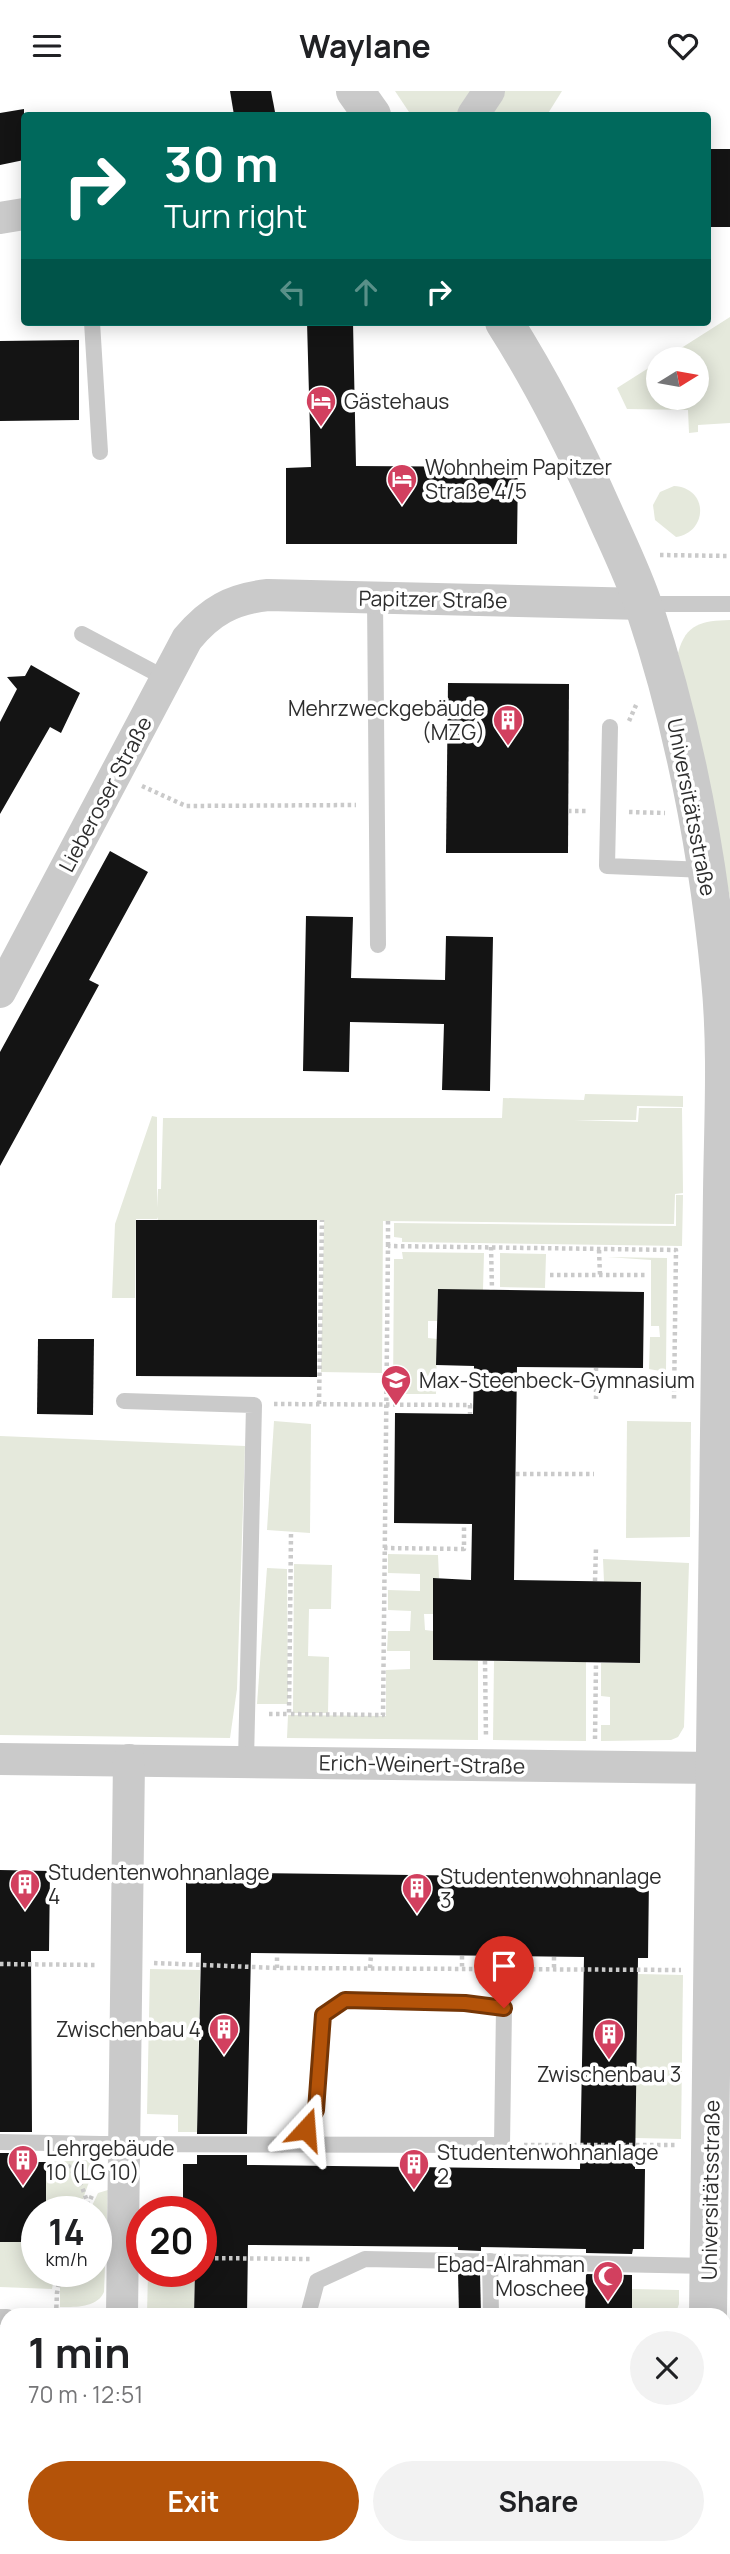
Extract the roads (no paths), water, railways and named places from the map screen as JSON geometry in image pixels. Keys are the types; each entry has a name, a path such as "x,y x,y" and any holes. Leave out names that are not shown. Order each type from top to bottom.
{"street":[{"path":"355,91 370,112"},
{"path":"475,112 489,91"},
{"path":"0,218 21,214"},
{"name":"Universitätsstraße","path":"506,326 561,420 643,604 670,691 706,870 720,980 726,1191 722,1768 708,2308"},
{"name":"Papitzer Straße","path":"224,607 247,598 268,595 643,604"},
{"name":"Lieberoser Straße","path":"0,992 187,639 203,620 224,607"},
{"name":"Erich-Weinert-Straße","path":"0,1759 722,1768"},
{"path":"122,2308 129,1760"}],"lane":[{"path":"92,326 100,452"},
{"path":"375,598 378,945"},
{"path":"643,604 730,604"},
{"path":"82,633 165,678"},
{"path":"610,727 607,866 706,870"},
{"path":"124,1401 254,1405 246,1761"},
{"path":"0,2142 282,2145 502,2145 504,2008 465,2003 345,2000 323,2015 316,2110 306,2129 282,2145"},
{"path":"309,2308 317,2281 365,2259 709,2266"},
{"path":"490,2261 491,2308"}],"place":[{"name":"Gästehaus","path":"321,428"},
{"name":"Wohnheim Papitzer Straße 4/5","path":"402,506"},
{"name":"Mehrzweckgebäude (MZG)","path":"508,747"},
{"name":"Max-Steenbeck-Gymnasium","path":"396,1407"},
{"name":"Studentenwohnanlage 4","path":"25,1911"},
{"name":"Studentenwohnanlage 3","path":"417,1915"},
{"name":"Zwischenbau 4","path":"224,2056"},
{"name":"Zwischenbau 3","path":"609,2061"},
{"name":"Lehrgebäude 10 (LG 10)","path":"23,2187"},
{"name":"Studentenwohnanlage 2","path":"414,2191"},
{"name":"Ebad-Alrahman Moschee","path":"608,2303"}]}
